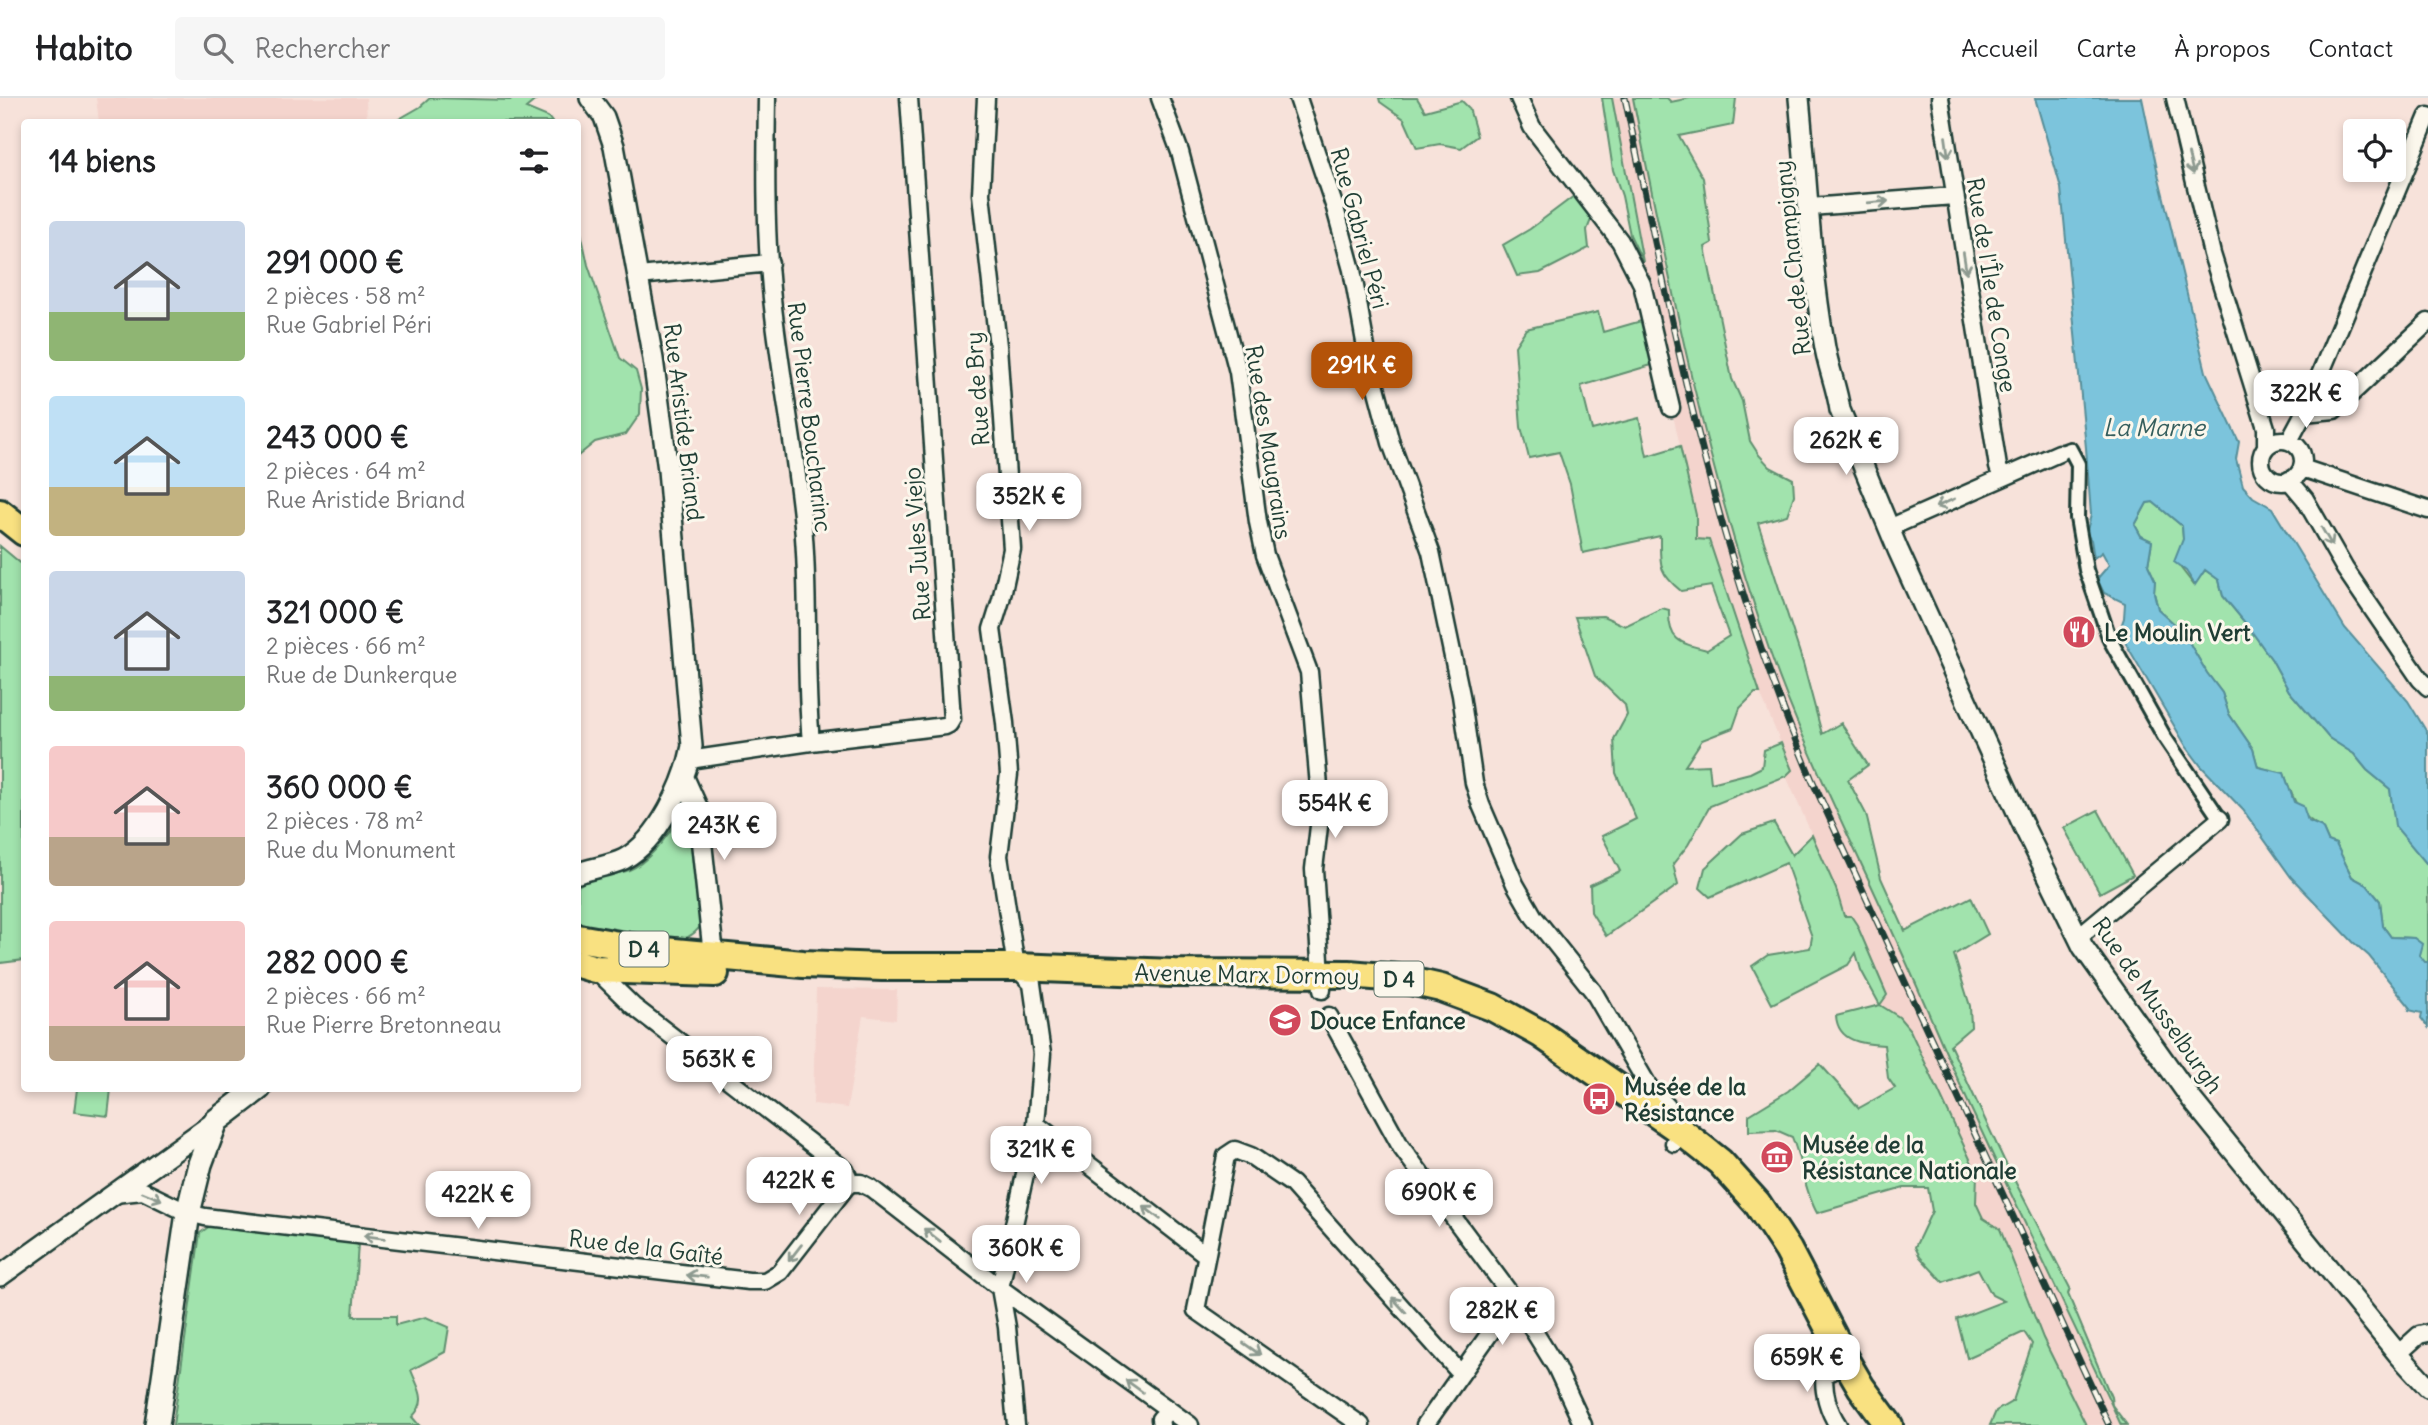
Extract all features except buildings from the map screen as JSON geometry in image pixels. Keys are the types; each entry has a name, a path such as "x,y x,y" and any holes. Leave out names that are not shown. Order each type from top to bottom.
{"main road":[{"path":"0,513 21,530"},
{"name":"Avenue Marx Dormoy","path":"581,938 642,949 711,957 1024,975"},
{"name":"Avenue Marx Dormoy","path":"586,967 1024,975 1174,973 1322,982 1397,978 1441,988 1492,1007 1541,1034 1677,1137 1720,1162 1757,1203 1788,1250 1839,1367 1847,1396 1870,1425"},
{"path":"157,1425 188,1213 201,1164 216,1121 254,1092"},
{"name":"Avenue Marx Dormoy","path":"1839,1367 1861,1387 1889,1425"}],"street":[{"name":"Rue Aristide Briand","path":"590,98 604,117 614,146 653,359 668,470 692,746 687,769 698,809 712,941 711,957"},
{"name":"Rue Pierre Boucharinc","path":"767,98 766,163 770,263 776,335 795,453 803,528 811,742"},
{"name":"Rue Jules Viejo","path":"687,769 811,742 944,726 952,719 909,98"},
{"name":"Rue de Bry","path":"986,98 981,194 998,346 1012,549 992,629 1009,774 999,856 1042,1054 1036,1124 1000,1289"},
{"name":"Rue des Maugrains","path":"1160,98 1180,152 1238,372 1258,522 1265,555 1309,672 1321,808 1314,869 1322,982"},
{"name":"Rue Gabriel Péri","path":"1298,98 1349,257 1367,353 1391,443 1431,552 1461,695 1474,783 1515,884 1554,945 1593,991 1649,1087 1679,1119 1677,1137"},
{"path":"1519,98 1532,127 1620,241 1642,284 1671,408"},
{"name":"Rue de Champigny","path":"1799,98 1804,180 1810,207 1818,305 1828,365 1840,410 1889,528"},
{"name":"Rue de l'Île de Conge","path":"1940,98 1998,467 2002,478"},
{"path":"2175,98 2216,266 2266,428 2266,447 2261,459 2264,472 2275,481 2294,478 2302,468 2299,449 2289,441 2277,440 2266,447"},
{"path":"2289,441 2304,413 2428,116"},
{"path":"1810,207 1954,196"},
{"path":"639,276 770,263"},
{"path":"2304,413 2334,410 2428,322"},
{"path":"1889,528 2070,449 2078,464 2077,528 2086,570 2110,640 2165,738 2220,819 2077,937"},
{"path":"2302,468 2428,510"},
{"path":"2289,480 2305,499 2346,569 2420,680 2428,687"},
{"name":"Rue de Musselburgh","path":"1889,528 2024,827 2077,937 2192,1100 2398,1354 2428,1387"},
{"path":"581,872 622,860 648,839 672,804 687,769"},
{"path":"586,967 845,1170 851,1183 861,1183 871,1188 1000,1289 1190,1425"},
{"path":"1329,1016 1401,1147 1514,1299 1556,1367 1583,1425"},
{"path":"0,1276 216,1121"},
{"path":"1036,1124 1206,1255"},
{"path":"1361,1425 1196,1310 1226,1156 1235,1150 1251,1156 1292,1184 1461,1374"},
{"name":"Rue de la Gaîté","path":"113,1195 143,1191 188,1213 205,1217 611,1266 765,1281 780,1272 851,1183"},
{"path":"1000,1289 1006,1317 1016,1425"},
{"path":"1426,1425 1514,1299"},
{"path":"2398,1354 2419,1335 2428,1333"},
{"path":"1838,1425 1833,1418 1824,1384 1825,1375 1839,1367"},
{"path":"1161,1425 1160,1419 1169,1410"}],"shaded area":[{"path":"96,98 366,98 367,119 99,119"},
{"path":"1602,98 1667,98 1671,102 1675,127 1703,178 1712,243 1705,247 1746,492 1767,545 1822,734 1841,723 1868,765 1848,780 1866,814 1881,878 1930,986 1938,1020 2004,1160 2070,1288 2068,1294 2112,1405 2127,1425 2063,1425 2062,1391 2005,1302 1992,1295 1933,1147 1888,1078 1880,1005 1861,970 1836,889 1786,776 1792,770 1760,693 1755,693 1743,679 1696,540 1696,515 1672,411 1675,406 1643,262 1630,235 1622,196 1613,170"},
{"path":"816,989 897,990 896,1020 863,1016 847,1108 813,1105"}],"green space":[{"path":"430,98 538,98 526,108 550,119 399,119"},
{"path":"1379,98 1417,98 1425,111 1462,101 1469,108 1477,136 1461,148 1440,144 1417,148 1404,119 1380,102"},
{"path":"1602,98 1612,98 1643,262 1630,235 1622,196 1613,170"},
{"path":"1633,98 1667,98 1671,102 1690,98 1736,98 1733,125 1679,136 1703,178 1712,243 1705,247 1732,379 1742,401 1750,441 1770,467 1793,479 1794,495 1787,515 1758,523 1803,663 1822,734 1841,723 1868,765 1848,780 1866,814 1881,878 1905,931 1971,897 1988,934 1954,955 1970,1006 1971,1027 1950,1045 2004,1160 2070,1288 2068,1294 2112,1405 2127,1425 2121,1425 1992,1154 1783,688 1727,516 1709,447 1676,308"},
{"path":"1578,193 1592,217 1587,230 1589,248 1540,273 1517,276 1503,245 1530,229"},
{"path":"581,233 588,265 620,358 636,371 641,389 640,414 626,434 595,442 581,454"},
{"path":"1598,312 1603,332 1655,317 1665,361 1581,386 1592,430 1639,418 1647,456 1680,446 1696,515 1696,539 1709,540 1760,693 1755,693 1740,708 1733,728 1702,740 1685,766 1709,765 1711,783 1750,773 1762,767 1764,750 1781,743 1792,770 1786,776 1710,806 1688,845 1673,864 1678,885 1606,936 1591,912 1590,885 1620,871 1602,836 1636,819 1616,773 1614,739 1627,715 1625,705 1595,676 1575,617 1603,616 1625,626 1662,608 1669,610 1673,634 1690,645 1707,650 1729,636 1711,586 1681,591 1664,573 1660,536 1583,553 1570,484 1559,452 1529,458 1521,427 1515,346 1526,329"},
{"path":"2153,502 2182,526 2180,567 2194,585 2205,570 2219,580 2223,596 2272,660 2289,691 2329,738 2354,754 2367,770 2390,789 2396,826 2426,863 2428,862 2428,962 2425,963 2419,955 2414,938 2391,937 2383,926 2380,901 2367,885 2352,877 2336,844 2328,841 2322,827 2302,812 2293,798 2284,773 2258,767 2253,749 2229,714 2222,693 2183,632 2158,609 2154,593 2155,580 2148,565 2152,541 2141,536 2135,525 2147,503"},
{"path":"0,546 21,564 21,960 0,963"},
{"path":"684,810 691,810 703,922 697,930 682,939 660,939 581,923 581,884 637,866 660,844"},
{"path":"2098,810 2133,875 2100,893 2064,828"},
{"path":"1774,823 1792,855 1812,835 1836,889 1844,916 1851,916 1857,925 1887,995 1880,1005 1861,970 1856,953 1848,965 1772,1004 1752,966 1768,955 1810,948 1812,937 1786,863 1710,897 1700,888 1705,868 1742,834"},
{"path":"1880,1005 1899,1017 1910,1030 1977,1174 1976,1203 1983,1218 2000,1229 2043,1338 2086,1425 1990,1425 1996,1411 2013,1401 2032,1344 2024,1332 1967,1358 1957,1319 2004,1301 1992,1295 1978,1269 1943,1282 1920,1257 1915,1247 1932,1211 1928,1188 1904,1188 1817,1213 1792,1137 1776,1130 1749,1131 1749,1115 1788,1091 1820,1064 1859,1108 1895,1088 1888,1078 1884,1045 1853,1040 1841,1031 1836,1016"},
{"path":"77,1092 111,1092 108,1116 74,1112"},
{"path":"210,1226 358,1244 353,1316 396,1316 396,1325 426,1317 449,1327 445,1352 411,1370 421,1400 412,1417 419,1425 173,1425 200,1233"}],"water":[{"name":"La Marne","path":"2035,98 2142,98 2206,372 2239,442 2236,459 2243,486 2253,497 2272,508 2345,628 2408,701 2428,734 2426,863 2395,826 2390,789 2367,770 2354,754 2329,738 2289,691 2272,660 2223,596 2219,580 2205,570 2195,585 2186,571 2174,562 2183,539 2182,526 2153,502 2147,503 2135,525 2141,536 2152,541 2148,565 2155,580 2154,593 2158,609 2183,632 2222,693 2229,714 2253,749 2258,767 2284,773 2294,802 2303,806 2308,821 2322,827 2328,841 2336,844 2352,877 2367,885 2380,901 2383,926 2391,937 2414,938 2422,944 2419,955 2428,962 2428,1027 2421,1018 2422,1013 2409,1010 2410,1007 2369,956 2291,877 2243,810 2201,766 2186,746 2119,632 2125,603 2104,593 2097,579 2109,565 2102,552 2094,558 2091,540 2086,534 2091,515 2061,188"}],"railway":[{"path":"1625,98 1697,431 1733,562 1774,685 1812,780 2109,1425"}],"place":[{"name":"Le Moulin Vert","path":"2079,632"},
{"name":"Douce Enfance","path":"1285,1020"},
{"name":"Musée de la Résistance","path":"1599,1099"},
{"name":"Musée de la Résistance Nationale","path":"1777,1157"}]}
